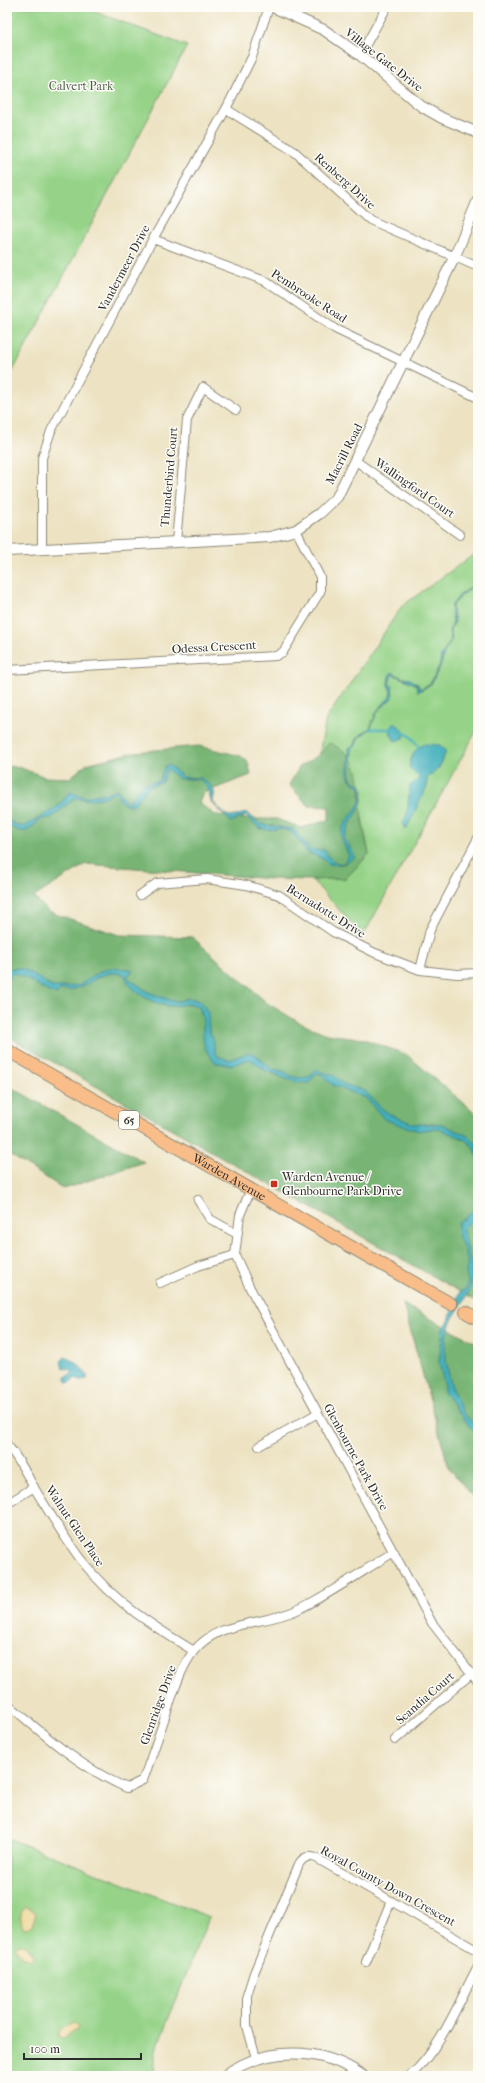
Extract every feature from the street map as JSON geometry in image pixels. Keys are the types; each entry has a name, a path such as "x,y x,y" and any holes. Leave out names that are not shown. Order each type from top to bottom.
{"main road":[{"name":"Warden Avenue","path":"7,1050 451,1304"},
{"path":"466,1312 478,1319"}],"street":[{"name":"Vandermeer Drive","path":"42,550 42,458 51,431 226,109 252,57 269,7"},
{"name":"Village Gate Drive","path":"273,7 324,30 360,55 420,106 442,118 478,133"},
{"path":"360,55 387,7"},
{"name":"Renberg Drive","path":"226,109 295,152 370,220 478,267"},
{"name":"Macrill Road","path":"7,551 270,537 296,530 320,512 336,497 356,461 455,256 478,200"},
{"name":"Pembrooke Road","path":"154,239 265,281 335,329 478,398"},
{"name":"Thunderbird Court","path":"176,542 187,420 203,387 236,410"},
{"name":"Wallingford Court","path":"356,461 460,535"},
{"name":"Odessa Crescent","path":"7,670 276,656 283,652 320,592 320,577 296,530"},
{"path":"420,970 430,930 478,838"},
{"name":"Bernadotte Drive","path":"140,896 157,883 207,879 246,885 279,895 333,932 374,953 420,970 457,974 478,973"},
{"name":"Glenbourne Park Drive","path":"251,1189 242,1207 235,1255 250,1288 285,1356 318,1412 432,1623 478,1682"},
{"path":"198,1200 210,1219 237,1234"},
{"path":"160,1283 198,1266 235,1255"},
{"path":"259,1446 318,1412"},
{"name":"Walnut Glen Place","path":"7,1445 23,1466 85,1567 106,1590 142,1618 194,1651"},
{"path":"7,1504 34,1486"},
{"name":"Glenridge Drive","path":"7,1703 60,1749 114,1782 127,1788 144,1780 176,1686 187,1661 194,1651 206,1639 221,1630 234,1625 280,1617 303,1607 394,1552"},
{"name":"Scandia Court","path":"395,1740 471,1674"},
{"name":"Royal County Down Crescent","path":"256,2058 247,2026 247,1995 254,1973 301,1860 309,1856 316,1858 478,1950"},
{"path":"366,1962 391,1901"},
{"path":"410,2076 424,2062 438,2041 478,1966"},
{"path":"224,2076 256,2058 283,2053 308,2055 344,2066 363,2076"}],"green space":[{"name":"Calvert Park","path":"9,7 82,7 187,46 7,382 7,10"},
{"path":"478,553 478,728 363,936 312,880 346,878 369,854 361,813 319,755 326,719 402,606 473,555"},
{"path":"329,743 348,755 354,763 357,771 362,822 369,854 346,878 312,880 271,879 86,864 34,897 49,912 119,935 192,937 267,1003 300,1023 327,1034 364,1039 407,1055 478,1115 478,1302 7,1036 7,766 21,768 45,777 70,778 86,764 135,752 199,746 241,756 248,762 251,775 203,793 199,803 215,815 245,819 277,819 301,828 329,820 329,807 309,806 289,785 300,766 319,755"},
{"path":"7,1085 144,1162 64,1189 7,1153"},
{"path":"403,1304 478,1344 478,1503 449,1468"},
{"path":"7,1838 209,1917 156,2050 154,2076 7,2076"}],"sand":[{"path":"25,1907 33,1910 36,1914 32,1925 27,1928 23,1927 21,1919 22,1911"},
{"path":"19,1944 27,1946 33,1953 33,1958 29,1960 21,1956 15,1948"},
{"path":"73,2023 78,2027 77,2030 69,2033 66,2037 60,2038 58,2034 60,2030"}],"water":[{"path":"478,583 462,595 452,606 455,622 450,630 452,639 444,653 441,665 431,684 418,692 417,685 392,674 389,684 392,686 393,697 377,712 370,729 358,738 356,745 352,748 350,777 353,781 362,785 363,794 362,802 346,832 344,840 355,857 346,863 337,865 329,864 323,859 307,852 292,832 281,829 269,830 259,828 246,816 231,822 211,802 208,788 199,779 179,779 167,769 162,782 148,787 133,805 123,804 115,792 105,797 95,799 75,798 51,818 41,819 29,830 19,831 7,825 7,820 20,826 25,826 56,808 70,792 84,797 108,793 117,789 125,801 129,802 143,784 159,781 165,766 169,765 183,777 201,778 211,786 214,790 213,802 224,813 235,816 246,812 260,824 293,829 310,850 325,850 332,860 337,863 344,863 349,855 341,837 342,830 357,807 361,794 360,787 350,779 348,775 349,748 355,744 358,737 370,728 377,711 390,697 391,691 388,685 389,676 392,672 402,678 410,679 418,684 420,689 430,684 440,664 441,656 451,640 449,631 453,623 451,606 460,595"},
{"path":"395,722 405,733 404,738 395,741 391,735 390,729"},
{"path":"425,744 440,745 446,752 439,768 427,778 427,787 406,830 403,823 407,814 410,786 420,778 409,768 415,751"},
{"path":"21,968 52,987 80,985 101,971 110,968 131,969 133,972 128,975 128,978 148,992 173,1001 189,998 200,1001 208,1012 209,1031 213,1038 217,1056 229,1060 244,1054 254,1053 272,1069 283,1071 291,1076 299,1078 308,1077 316,1070 335,1076 343,1084 364,1090 380,1107 391,1115 414,1124 442,1124 468,1136 478,1145 478,1156 474,1147 464,1139 437,1128 419,1131 385,1120 366,1098 332,1085 321,1074 315,1075 309,1083 300,1083 266,1071 250,1059 233,1065 216,1063 205,1049 202,1015 199,1007 192,1004 171,1006 151,1000 131,987 125,975 110,973 79,988 60,990 57,995 13,973 7,980 7,969"},
{"path":"469,1213 478,1213 478,1217 474,1218 463,1229 472,1267 471,1287 450,1323 445,1351 452,1387 467,1417 478,1428 478,1435 465,1421 444,1392 444,1382 439,1363 443,1328 448,1322 459,1293 468,1286 466,1255 457,1231 459,1221 466,1218"},
{"path":"65,1357 77,1363 87,1375 87,1379 80,1380 75,1378 69,1383 66,1382 65,1377 73,1373 71,1370 63,1368 61,1361"}],"waterway":[{"path":"370,729 390,729"},
{"path":"405,733 411,737 419,747"},
{"path":"472,1279 478,1283"}],"place":[{"name":"Warden Avenue / Glenbourne Park Drive","path":"274,1184"}]}
